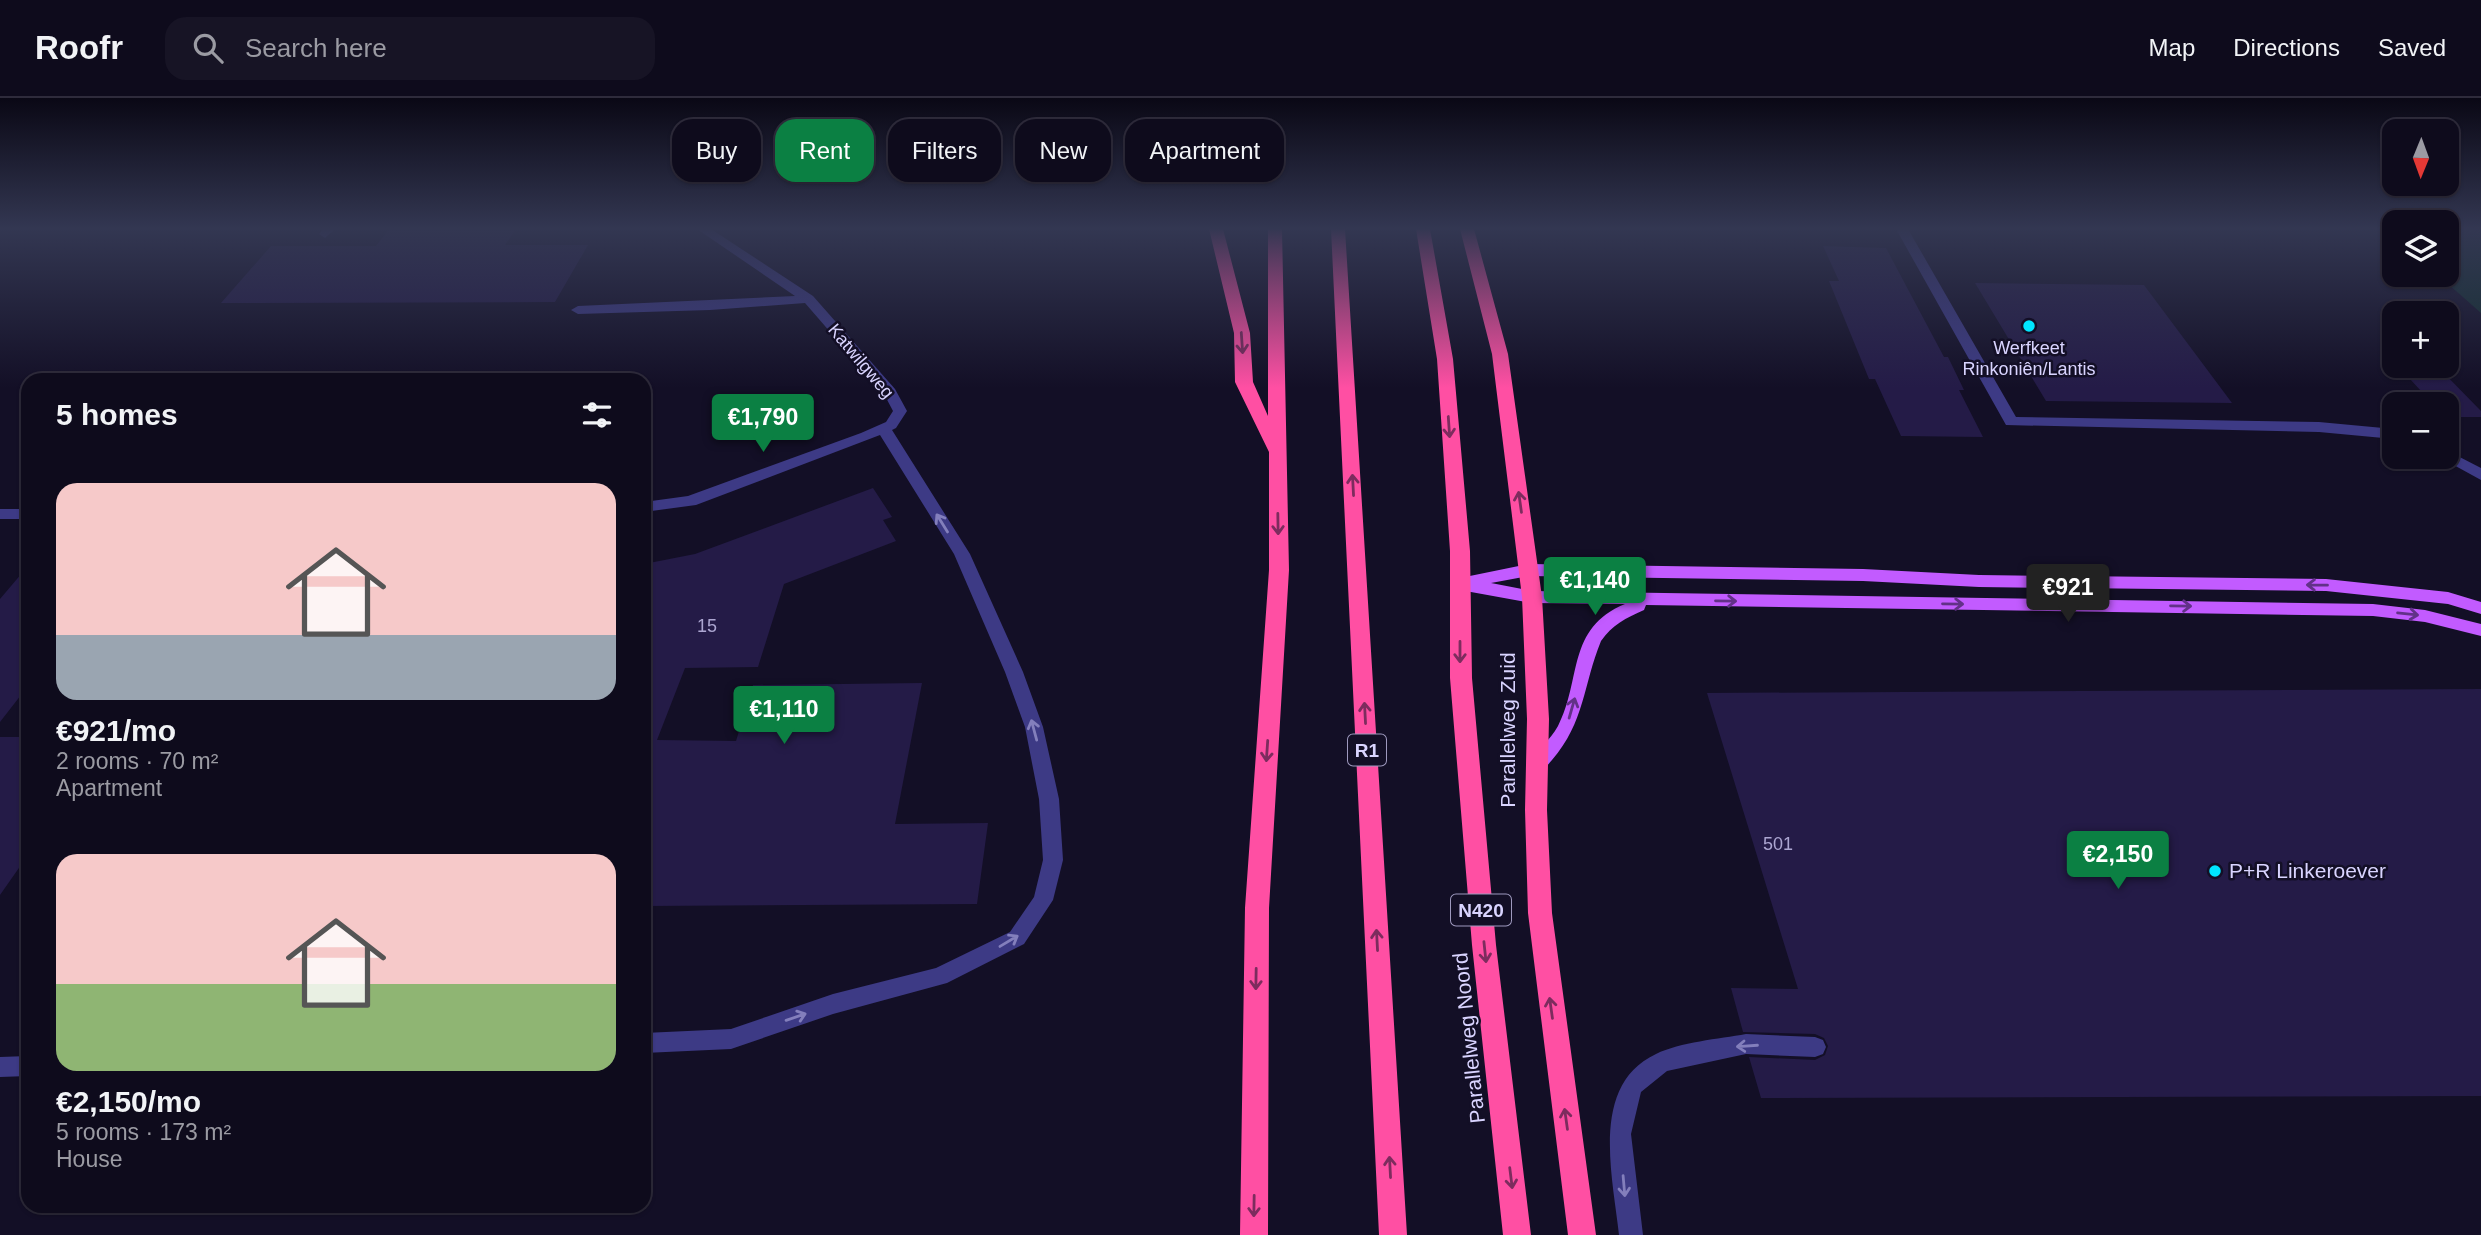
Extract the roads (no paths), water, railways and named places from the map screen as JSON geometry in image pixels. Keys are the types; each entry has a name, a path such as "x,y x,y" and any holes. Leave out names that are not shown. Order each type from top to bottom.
{"highway":[{"path":"1229,282 1242,333 1244,382 1277,456"},
{"path":"1254,1235 1257,908 1279,570 1275,282"},
{"name":"R1","path":"1342,282 1393,1235"},
{"name":"N420","path":"1432,282 1444,359 1460,584"},
{"name":"Parallelweg Zuid","path":"1481,282 1500,354 1532,597 1540,913 1582,1235"},
{"name":"Parallelweg Noord","path":"1460,584 1462,692 1484,945 1517,1235"}],"main road":[{"path":"1460,584 1529,570 1863,575 1979,581 2326,585 2448,598 2481,608"},
{"path":"1460,584 1532,597 2373,610 2425,616 2481,630"},
{"path":"1537,765 1567,726 1593,635 1616,612 1658,600"}],"street":[{"name":"Katwilgweg","path":"783,282 808,299 890,392 900,411 887,426"},
{"path":"1932,282 2011,422 2319,427 2382,432"},
{"path":"578,310 710,306 808,299"},
{"path":"651,506 690,501 887,426 962,554 1014,673 1034,727 1049,799 1053,860 1043,900 1017,938 940,976 833,1004 731,1039 651,1043"},
{"path":"2459,462 2481,475"},
{"path":"0,514 21,514"},
{"path":"1631,1235 1620,1134 1631,1086 1661,1062 1746,1044 1815,1047"},
{"path":"0,1067 21,1066"}],"place":[{"name":"Werfkeet Rinkoniên/Lantis","path":"2029,326"},
{"name":"P+R Linkeroever","path":"2215,871"}]}
